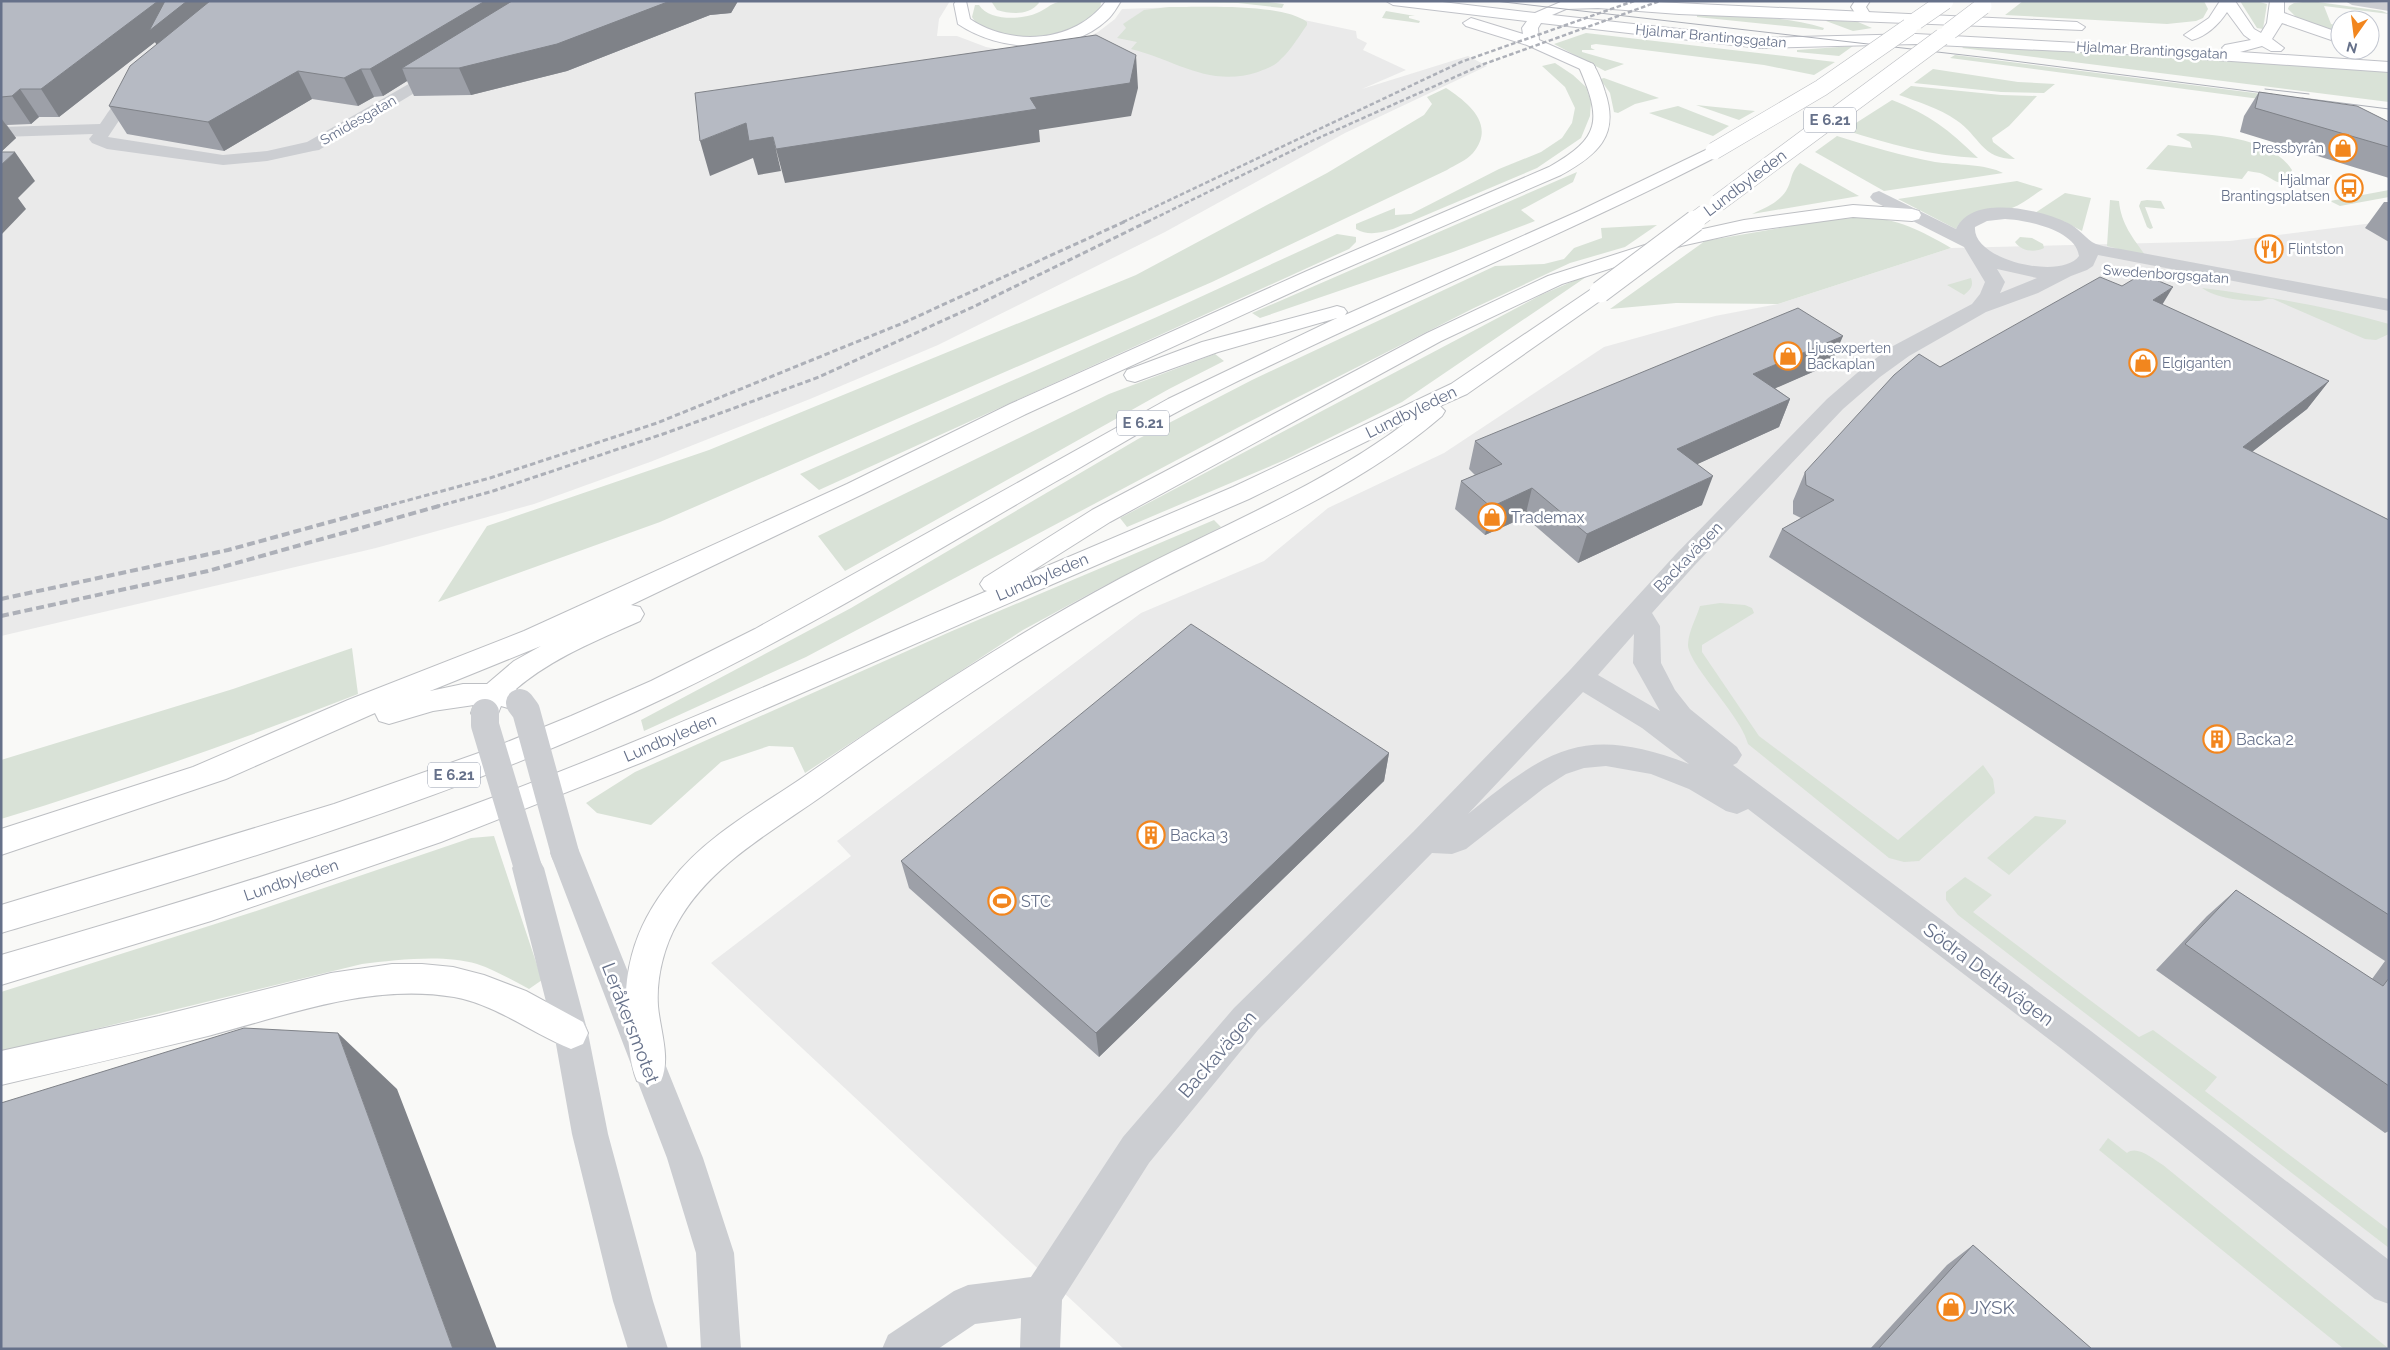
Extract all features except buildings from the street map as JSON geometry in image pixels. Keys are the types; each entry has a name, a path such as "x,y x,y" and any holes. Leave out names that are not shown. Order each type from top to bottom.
{"main road":[{"path":"962,3 963,21 981,34 1002,39 1034,41 1063,37 1084,31 1100,21 1114,1"},
{"name":"Hjalmar Brantingsgatan","path":"1807,1 1947,19 2092,28"},
{"name":"E 6.21","path":"1,919 295,830 415,789 554,736 659,689 767,636 1190,396 1413,291 1653,183 1714,151 1821,88 1945,1"},
{"path":"199,777 599,608 855,489 1018,409 1314,275 1568,165 1585,153 1602,131 1602,104 1587,67 1532,42 1398,2"},
{"name":"Hjalmar Brantingsgatan","path":"1398,2 1760,43 1916,39 2316,60 2389,67"},
{"name":"Hjalmar Brantingsgatan","path":"1536,18 1566,4 1598,2 1692,10 1862,8"},
{"path":"2192,35 2214,21 2227,2 2244,28 2261,40 2283,51 2316,60"},
{"name":"Lundbyleden","path":"1,970 211,907 430,833 633,754 1241,493 1459,389 1600,292 1988,3"},
{"name":"Hjalmar Brantingsgatan","path":"1862,8 1875,24 1916,39"},
{"path":"2146,50 2238,48 2250,46 2272,33 2277,9 2330,33"},
{"path":"1532,42 1530,28 1536,18"},
{"name":"Hjalmar Brantingsgatan","path":"2172,34 2287,42"},
{"path":"2313,44 2330,46"},
{"path":"921,629 1101,516 1434,337 1555,280 1676,241 1744,226 1853,211 1912,215"},
{"path":"1,842 373,718 437,699 478,693 500,703 523,670 554,652 1086,396 1210,347 1413,291"},
{"path":"649,1069 641,998 644,972 670,907 693,878 717,854 995,664 1104,598 1278,510 1371,457 1412,430 1459,389"},
{"path":"1,1068 213,1019 303,994 383,980 418,978 454,982 493,992 570,1033"}],"street":[{"path":"2352,1 2389,7"},
{"name":"Smidesgatan","path":"1,132 106,137 223,160 267,156 313,146 456,61"},
{"path":"106,137 122,104 150,81"},
{"name":"Swedenborgsgatan","path":"1879,197 2002,264 2017,269 2041,273 2131,270 2258,280"},
{"path":"1973,247 1965,236 1965,229 1968,223 1986,215 2012,214 2046,221 2074,234 2086,246 2089,253 2088,260 2084,266 2069,271"},
{"name":"Swedenborgsgatan","path":"2086,246 2389,305"},
{"name":"Backavägen","path":"1973,247 1995,282 1990,296 1979,308"},
{"name":"Backavägen","path":"1042,1295 1136,1150 1234,1033 1425,840 1580,676 1637,612 1835,404 1872,372 1901,351 1979,308 2040,285 2069,271"},
{"path":"1637,612 1647,626 1647,662 1665,697 1680,717 1808,820 1864,881"},
{"name":"Södra Deltavägen","path":"1580,676 1652,720 2075,1039 2389,1285"},
{"path":"500,703 485,725 528,868 570,1033 590,1134 633,1302 648,1349"},
{"name":"Leråkersmotet","path":"500,703 526,711 565,852 685,1158 715,1252 721,1349"},
{"path":"1425,840 1455,840 1538,776 1565,761 1591,757 1618,756 1664,766 1715,790 1864,881"},
{"path":"902,1349 968,1305 1042,1295 1040,1349"}],"shaded area":[{"path":"1,1 950,1 939,19 937,36 957,36 986,47 1002,50 1084,39 1098,32 1115,19 1122,9 1180,7 1262,11 1356,31 1357,38 1367,43 1363,50 1406,70 1362,89 1468,56 1487,66 1345,133 1165,232 938,345 810,399 650,462 534,504 376,548 1,636"},
{"path":"991,1 1038,1 1039,3 1025,12 1014,13 997,10"},
{"path":"1101,1 1097,14 1084,25 1066,32 1044,36 1022,37 1000,34 983,27 972,17 975,5 979,5 990,14 1015,18 1037,13 1058,2"},
{"path":"1135,1 1261,1 1284,4 1282,8 1238,3"},
{"path":"2023,1 2204,1 2208,9 2203,18 2196,21 2167,24 2005,15"},
{"path":"2240,1 2256,1 2267,4 2263,29 2257,28"},
{"path":"2311,1 2375,10 2324,6 2330,21 2330,30 2300,21 2288,9 2294,3"},
{"path":"1169,7 1241,7 1261,9 1295,16 1307,22 1307,25 1288,51 1273,65 1258,72 1240,76 1208,75 1131,49 1137,42 1117,38 1126,28 1123,24 1144,10"},
{"path":"1386,11 1415,16 1409,16 1409,18 1420,21 1419,23 1382,18"},
{"path":"1697,15 1777,19 1824,28 1823,30 1697,17"},
{"path":"1826,21 1858,22 1872,28 1853,31"},
{"path":"1586,33 1835,62 1814,75 1764,65 1596,44 1591,45 1591,48 1595,50 1582,50 1582,52 1624,64 1605,71 1554,44"},
{"path":"1966,45 2117,53 2389,72 2389,102 1962,48"},
{"path":"1853,46 1839,56 1797,52 1797,50"},
{"path":"1955,55 2301,99 2305,105 1950,58"},
{"path":"1555,63 1573,75 1586,87 1591,102 1590,116 1581,138 1537,168 1393,229 1379,233 1370,233 1356,229 1356,224 1395,208 1395,215 1411,214 1499,169 1541,152 1562,138 1572,123 1575,108 1565,87 1542,66"},
{"path":"1933,69 2018,82 2055,84 2044,93 2001,92 1914,83"},
{"path":"1604,78 1659,98 1635,104 1618,113 1614,112 1610,93 1600,79"},
{"path":"1911,86 2001,95 2037,96 2009,126 1992,138 1993,142 2015,159 2004,158 1988,151 1964,126 1943,112 1899,95"},
{"path":"1446,88 1471,108 1481,124 1482,133 1473,153 1447,170 1212,282 660,522 438,602 487,526 709,450 1136,275 1327,173 1424,115 1432,104 1427,97"},
{"path":"1892,100 1928,117 1978,158 1944,155 1910,148 1845,130"},
{"path":"1696,105 1755,111 1739,120"},
{"path":"1678,106 1729,126 1713,136 1649,113"},
{"path":"2180,133 2225,137 2257,144 2283,159 2292,170 2285,181 2278,182 2260,173 2248,171 2242,179 2146,169 2168,145 2192,148 2190,142 2176,135"},
{"path":"1837,136 1923,160 1980,166 2003,173 1884,191 1815,152"},
{"path":"1800,163 1859,196 1752,214 1771,205 1783,195 1794,170"},
{"path":"1577,172 1573,182 1521,210 1535,221 1453,252 1260,318 1252,313"},
{"path":"2017,181 2043,189 2012,208 1973,214 1961,222 1956,229 1898,199"},
{"path":"2389,190 2389,197 2340,206 2330,201"},
{"path":"2065,193 2091,198 2082,231 2065,222 2035,213"},
{"path":"2110,200 2119,201 2125,224 2146,256 2107,246"},
{"path":"2141,201 2161,201 2165,209 2145,207 2153,228 2150,229 2147,227 2139,206"},
{"path":"1863,217 1898,223 1930,236 1951,248 1778,304 1676,303 1610,309 1705,241 1820,221"},
{"path":"2389,221 2389,1349 1124,1349 711,963 851,856 837,841 1141,613 1264,561 1328,508 1444,453 1604,347 1715,316 1778,304 1951,248 2230,241"},
{"path":"1657,225 1625,247 1570,263 1474,308 1239,427 806,657 644,731 641,720 851,608 1138,439 1252,380 1495,266 1544,264 1564,259 1574,248 1602,238 1601,228"},
{"path":"1337,234 1356,237 1356,242 1349,249 819,490 800,474 1159,316"},
{"path":"2020,237 2032,238 2043,244 2044,248 2036,250 2024,249 2015,242"},
{"path":"1592,273 1402,402 1287,459 1127,527 1120,518 1541,295"},
{"path":"1971,278 1971,288 1964,295 1947,285"},
{"path":"2202,288 2296,302 2342,312 2389,324 2389,334 2376,340 2365,339 2273,299 2259,301 2237,300 2221,297"},
{"path":"1215,354 1224,361 1169,389 845,571 818,536 1109,394"},
{"path":"1214,520 1221,527 1102,587 1023,630 805,773 793,747 769,746 721,762 651,825 597,813 586,803 635,772 952,631"},
{"path":"1720,603 1745,605 1752,608 1754,613 1702,645 1702,652 1759,736 1898,840 1983,765 1993,779 1995,793 1919,861 1904,862 1889,858 1748,744 1736,719 1696,664 1688,644 1691,629 1700,606"},
{"path":"352,648 358,694 181,760 1,819 1,760 233,689"},
{"path":"2035,816 2066,820 2066,823 2009,875 1987,858"},
{"path":"494,836 542,980 529,989 490,969 464,961 420,959 362,964 1,1052 1,992 253,912 471,838"},
{"path":"1965,877 1992,895 1973,912 2139,1037 2153,1030 2217,1077 2205,1091 2389,1230 2389,1248 1958,915 1946,900 1946,892"},
{"path":"2108,1138 2127,1153 2131,1151 2140,1152 2163,1165 2389,1349 2344,1349 2099,1150"}],"tram line":[{"path":"1495,1 1998,59 2272,94"},
{"path":"2265,89 2309,94"},
{"path":"2302,98 2389,109"}],"railway":[{"path":"1123,222 1461,62 1634,1"},
{"path":"1147,222 1314,140 1484,64 1660,1"},
{"path":"383,507 490,478 657,423 903,323 1126,221"},
{"path":"435,507 493,491 666,433 819,377 973,307 1149,221"},
{"path":"1,599 228,550 388,506"},
{"path":"1,616 208,571 439,506"}],"place":[{"name":"Pressbyrån","path":"2343,148"},
{"name":"Hjalmar Brantingsplatsen","path":"2349,188"},
{"name":"Flintston","path":"2269,249"},
{"name":"Ljusexperten Backaplan","path":"1788,356"},
{"name":"Elgiganten","path":"2143,363"},
{"name":"Trademax","path":"1492,517"},
{"name":"Backa 2","path":"2217,739"},
{"name":"Backa 3","path":"1151,835"},
{"name":"STC","path":"1002,901"},
{"name":"JYSK","path":"1951,1307"}]}
